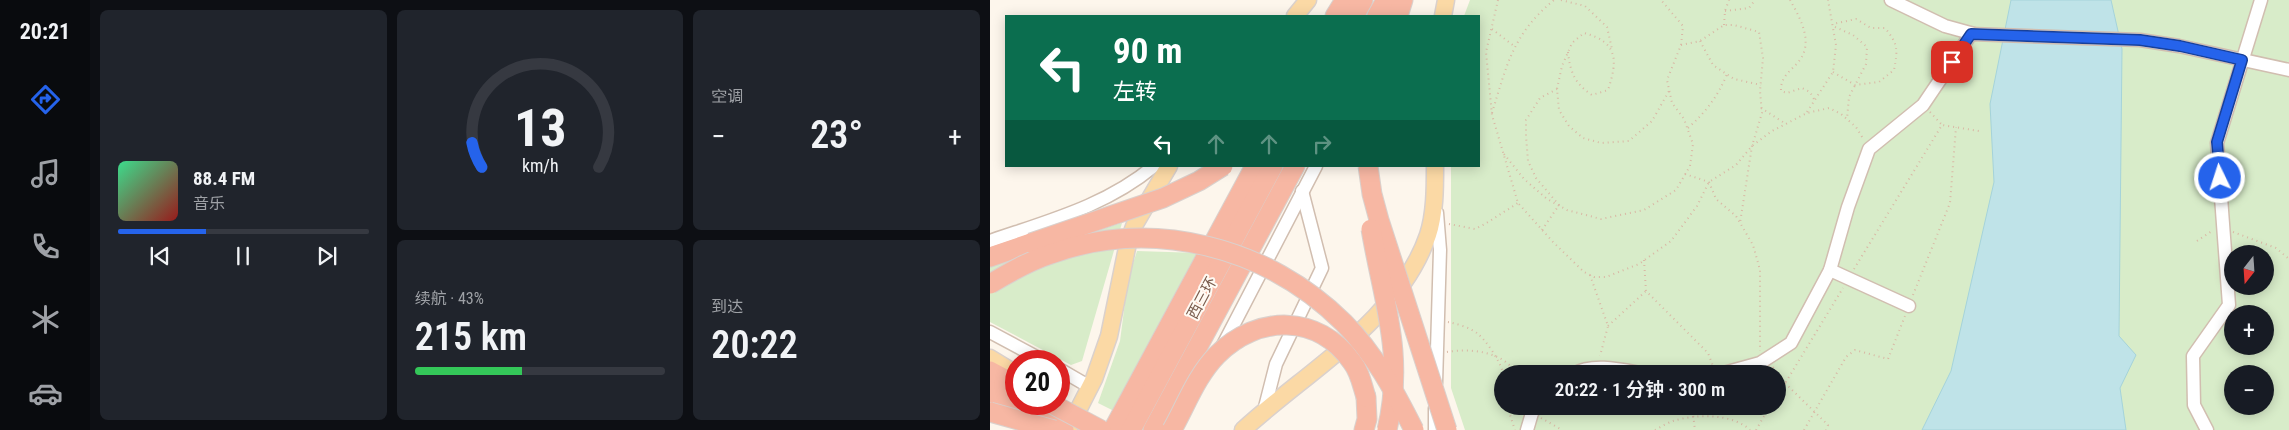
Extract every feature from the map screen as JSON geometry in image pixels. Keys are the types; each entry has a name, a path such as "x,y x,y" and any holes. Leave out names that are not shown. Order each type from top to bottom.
{"highway":[{"path":"1341,13 1363,0"},
{"path":"1379,15 1397,6"},
{"path":"990,257 1163,198 1199,181 1221,167"},
{"path":"1112,430 1254,167"},
{"name":"西三环","path":"1131,430 1272,167"},
{"name":"西三环","path":"1153,430 1294,167"},
{"path":"1362,167 1372,235 1389,312 1393,340 1394,375 1387,430"},
{"path":"1368,167 1372,194 1379,220 1448,430"},
{"path":"990,284 1013,270 1052,253 1108,240 1140,238 1177,240 1235,254 1270,267 1294,282 1318,299 1344,323 1382,370 1414,430"},
{"path":"1172,430 1205,370 1217,355 1249,332 1290,324 1306,327 1321,334 1337,344 1353,362 1366,397 1364,430"},
{"path":"990,371 1005,379"},
{"path":"990,391 1064,430"},
{"path":"990,412 1054,430"},
{"path":"1070,414 1101,430"}],"main road":[{"path":"1296,15 1308,0"},
{"path":"1442,15 1446,0"},
{"path":"1068,430 1090,387 1109,336 1128,243 1135,224 1168,167"},
{"path":"1244,430 1355,335 1385,306 1410,275 1428,233 1435,172"},
{"path":"990,358 1005,367"},
{"path":"990,403 1040,430"},
{"path":"1070,405 1112,430"}],"street":[{"path":"1890,0 1945,26 1973,34 2140,40 2180,46 2289,70"},
{"path":"2207,430 2194,405 2193,356 2229,305 2217,142 2261,0"},
{"path":"1743,365 1764,361 1791,343 1830,270 1848,207 1869,149 1923,105 1973,34"},
{"path":"990,241 1078,212 1141,177 1153,167"},
{"path":"1181,430 1315,167"},
{"path":"1435,172 1440,250 1435,430"},
{"path":"1264,411 1276,364 1322,268 1302,192"},
{"path":"1830,270 1909,306"},
{"path":"990,332 1024,350"},
{"path":"1070,376 1090,387"},
{"path":"1527,430 1532,415"}],"path":[{"path":"1498,0 1486,52 1492,115 1518,203 1542,230 1584,272 1590,275 1606,277 1644,260 1671,241 1697,206 1709,182 1736,165 1752,146 1807,113 1829,108 1856,127 1869,149"},
{"path":"1492,115 1508,60 1518,38 1541,11 1554,0"},
{"path":"1561,0 1585,6 1607,27 1615,70 1608,90 1592,95 1580,87 1573,76 1568,52"},
{"path":"1503,152 1524,179 1547,199 1601,219 1644,210 1676,190 1690,166 1693,144 1684,119 1672,103 1667,80 1681,45 1683,26 1661,0"},
{"path":"1724,25 1725,11 1729,0"},
{"path":"1725,11 1749,8 1755,0"},
{"path":"1790,0 1800,18 1806,40 1804,53 1782,78 1781,91 1787,93 1802,88 1810,92 1815,100"},
{"path":"1807,113 1833,72 1836,45 1828,0"},
{"path":"1833,25 1856,19 1871,28 1885,28 1896,41 1894,70 1879,82 1855,86 1833,72"},
{"path":"1681,45 1700,41 1724,25 1759,32 1763,58 1761,85 1762,113 1752,146 1740,223"},
{"path":"1833,25 1853,35 1867,47 1866,64 1849,97 1847,119"},
{"path":"1492,29 1514,46"},
{"path":"1612,52 1601,38 1584,33 1572,43 1562,66 1557,89 1559,110 1568,126 1583,138 1601,143 1629,140 1652,121 1669,91"},
{"path":"1700,41 1713,65 1734,79 1761,85"},
{"path":"1687,129 1702,116 1718,94 1726,74"},
{"path":"1557,89 1540,98 1526,120 1526,136 1528,161 1536,178 1559,205"},
{"path":"1923,105 1942,125 1979,130"},
{"path":"1761,108 1786,124"},
{"path":"1786,380 1942,125"},
{"path":"1804,430 1846,357 1855,350 1888,359 1950,203 1956,127"},
{"path":"1685,174 1709,182 1716,199 1736,216 1753,245 1760,270 1764,361 1768,365"},
{"path":"1438,222 1475,229 1518,203"},
{"path":"1542,230 1559,205"},
{"path":"2197,241 2215,229 2224,230 2239,233 2276,248 2289,259"},
{"path":"1644,260 1646,291 1708,353 1714,365"},
{"path":"1590,275 1608,326"},
{"path":"1597,365 1608,326 1646,291"},
{"path":"1438,320 1457,324 1478,334 1501,365"},
{"path":"1437,354 1464,349 1495,357 1511,365"},
{"path":"1786,385 1828,425 1826,430"},
{"path":"1510,415 1515,430"},
{"path":"1542,415 1562,430"},
{"path":"1694,415 1695,430"},
{"path":"1756,430 1765,415"},
{"path":"1655,430 1673,421 1694,418 1728,419 1750,430"}],"green space":[{"path":"1470,0 2289,0 2289,430 1465,430 1451,388 1451,167 1480,167 1480,15 1464,15"},
{"path":"1122,223 1082,361 1071,365 1070,350 1043,350 990,322 990,266"},
{"path":"1137,251 1199,253 1118,413 1098,403 1120,341 1128,279"}],"water":[{"path":"2011,0 2111,0 2122,49 2119,336 2136,355 2120,388 2126,430 1922,430 1951,371 1994,182 1990,104"}],"route":[{"path":"1952,62 1971,34 2140,40 2180,46 2242,60 2217,142 2220,178"}]}
